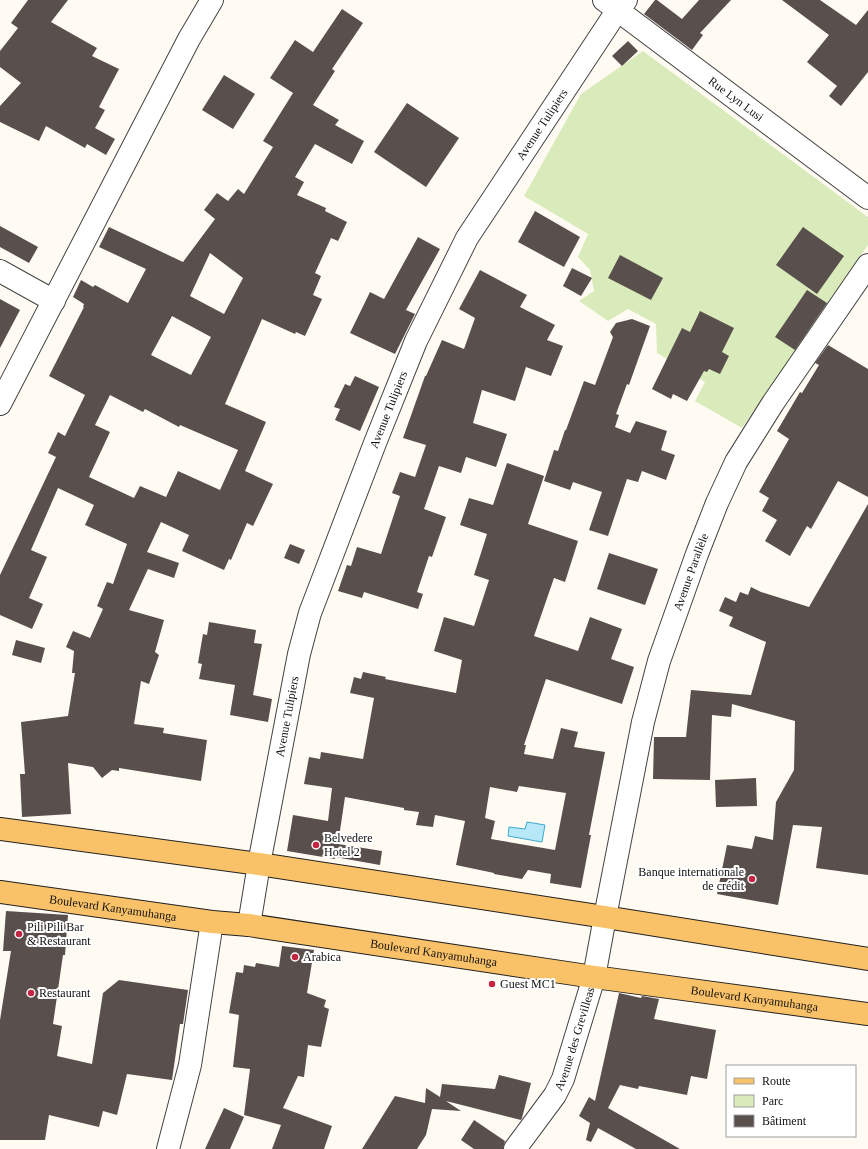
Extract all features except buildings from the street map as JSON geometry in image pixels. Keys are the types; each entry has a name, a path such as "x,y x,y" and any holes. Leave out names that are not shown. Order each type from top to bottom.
{"main road":[{"path":"0,829 259,864 604,916 868,959"},
{"name":"Boulevard Kanyamuhanga","path":"0,892 249,926 594,977 868,1014"}],"street":[{"path":"0,404 189,39 212,0"},
{"name":"Rue Lyn Lusi","path":"615,4 868,198"},
{"name":"Avenue Tulipiers","path":"249,926 259,864 299,654 310,613 375,443 416,341 467,238 615,4"},
{"name":"Avenue Parallèle","path":"604,916 643,722 659,661 697,554 717,503 736,462 773,403 868,265"},
{"path":"0,271 54,300"},
{"name":"Avenue des Grevilleas","path":"516,1149 556,1095 563,1079 594,977 604,916"},
{"path":"168,1149 190,1065 212,922"}],"green space":[{"path":"643,51 868,217 868,245 742,428 695,401 705,382 657,353 656,324 628,309 608,321 579,301 594,291 590,270 578,257 588,234 524,196 581,94"}],"water":[{"path":"527,822 545,825 542,842 508,836 509,827 525,829"}],"place":[{"name":"Belvedere Hotel 2","path":"316,845"},
{"name":"Banque internationale de crédit","path":"752,879"},
{"name":"Pili Pili Bar & Restaurant","path":"19,934"},
{"name":"Arabica","path":"295,957"},
{"name":"Guest MC1","path":"492,984"},
{"name":"Restaurant","path":"31,993"}]}
